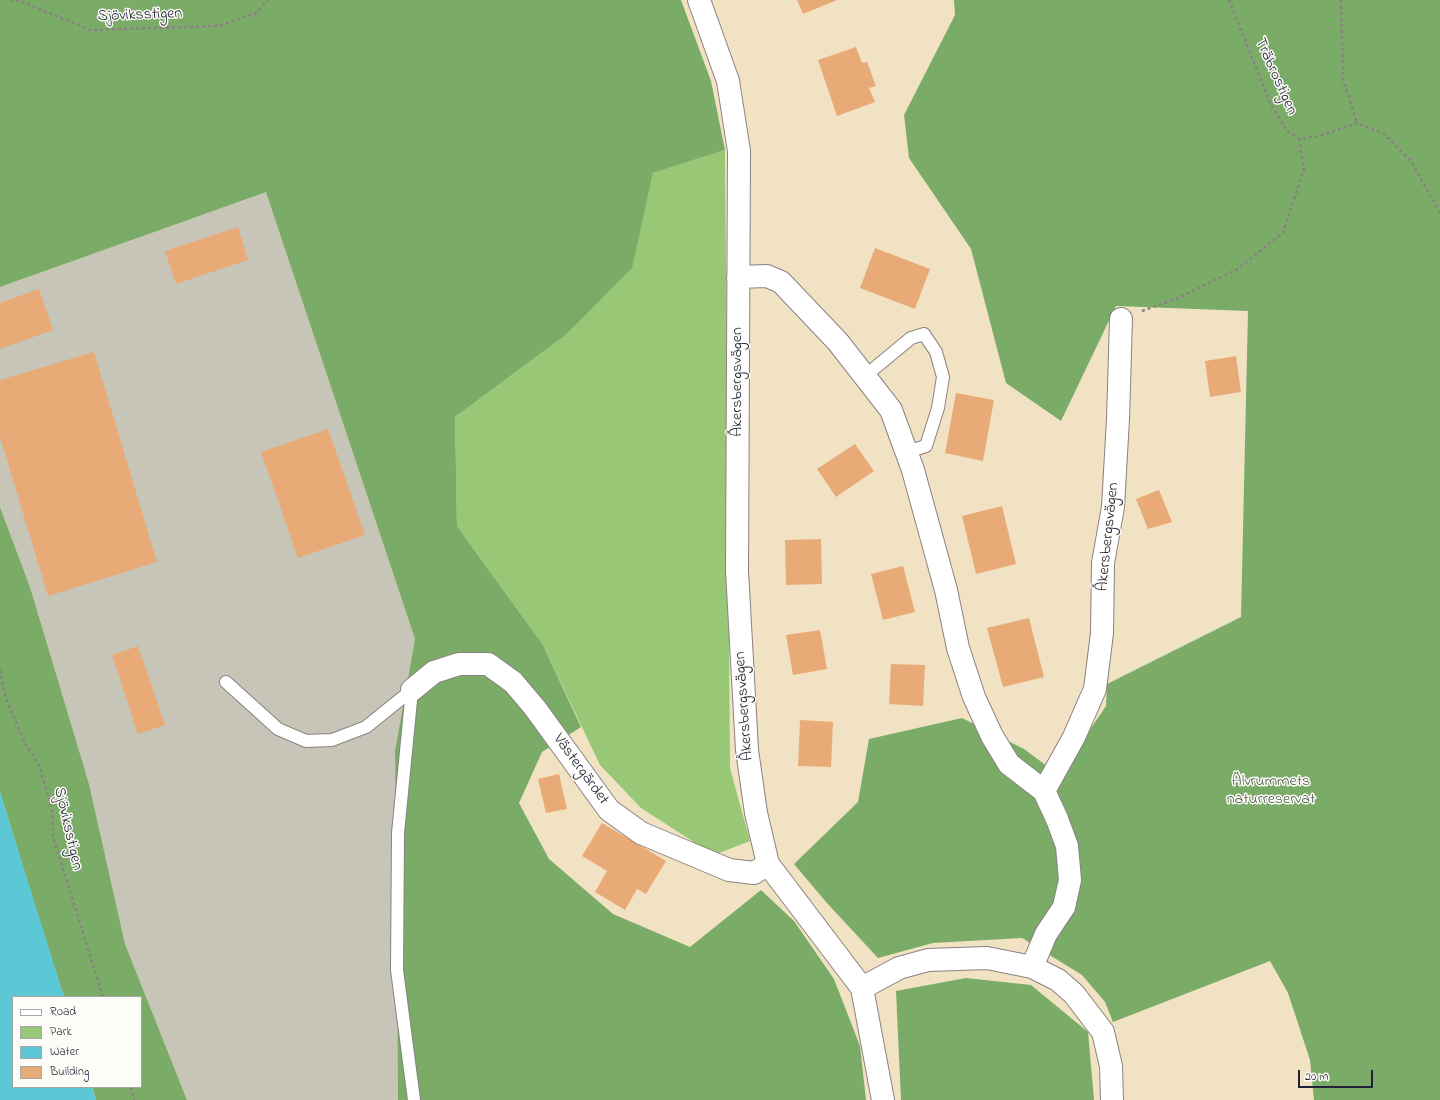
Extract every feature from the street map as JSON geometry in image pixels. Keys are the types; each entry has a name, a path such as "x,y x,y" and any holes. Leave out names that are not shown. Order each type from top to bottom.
{"street":[{"name":"Åkersbergsvägen","path":"699,0 728,82 739,151 737,570 747,750 756,813 768,864 862,988 883,1100"},
{"path":"738,277 767,276 781,282 838,342 891,410 907,452 946,590 958,648 974,696 992,736 1009,764 1044,791 1067,846 1070,880 1064,907 1046,934 1032,967"},
{"name":"Åkersbergsvägen","path":"1044,791 1074,737 1095,689 1102,633 1103,563 1112,508 1118,419 1121,319"},
{"name":"Västergärdet","path":"412,690 434,672 459,664 488,664 513,682 535,708 609,810 641,833 729,870 754,872 768,864"},
{"path":"862,988 899,968 928,960 987,958 1032,967 1058,980 1074,994 1102,1032 1111,1066 1112,1100"}],"lane":[{"path":"865,376 911,338 924,334 936,352 944,377 938,408 926,446 907,452"},
{"path":"226,682 278,729 306,741 332,740 366,727 412,690"},
{"path":"412,690 398,833 397,970 414,1100"}],"path":[{"name":"Sjöviksstigen","path":"10,0 17,0 91,30 219,26 256,13 268,0"},
{"name":"Träbrostigen","path":"1229,0 1271,105 1287,131 1299,139"},
{"path":"1341,0 1343,79 1357,123"},
{"path":"1121,319 1178,298 1236,270 1283,233 1304,169 1299,139 1319,136 1357,123 1384,134 1411,161 1440,213"},
{"name":"Sjöviksstigen","path":"0,670 6,699 26,745 39,765 52,810 53,837 103,996"},
{"path":"131,1088 134,1100"}],"shaded area":[{"path":"266,191 415,639 395,751 398,1100 187,1100 125,944 89,784 30,587 0,507 0,287"}],"green space":[{"path":"0,0 681,0 711,81 725,150 653,173 632,268 567,334 455,417 457,526 543,645 581,727 542,752 519,803 549,859 613,914 690,947 761,890 794,921 834,979 860,1046 866,1100 398,1100 395,751 415,639 266,192 0,287"},
{"name":"Älvrummets naturreservat","path":"954,0 1440,0 1440,1100 1314,1100 1310,1060 1288,993 1270,961 1113,1022 1105,1002 1082,975 1022,938 933,943 878,958 826,902 794,864 858,802 869,739 962,718 1024,749 1059,775 1106,706 1107,684 1241,617 1248,311 1116,306 1061,421 1006,383 971,249 909,158 904,115 955,15"},
{"path":"725,150 730,768 750,841 714,855 641,808 600,765 543,645 457,526 455,417 567,334 631,268 653,173"},
{"path":"0,507 30,587 89,784 125,944 187,1100 96,1100 92,1088 142,1088 142,996 64,996 0,792"},
{"path":"966,978 1031,985 1088,1032 1094,1100 901,1100 896,991"}],"water":[{"path":"0,792 64,996 12,996 12,1088 92,1088 96,1100 0,1100"}],"building":[{"path":"797,0 837,0 803,14"},
{"path":"856,47 862,63 867,62 876,86 869,88 875,102 837,116 818,60"},
{"path":"238,227 248,260 176,284 165,251"},
{"path":"875,248 930,269 915,309 860,288"},
{"path":"39,289 53,330 0,349 0,303"},
{"path":"94,352 157,562 48,596 0,437 0,380"},
{"path":"1236,356 1241,392 1210,397 1205,361"},
{"path":"956,393 994,400 983,461 945,453"},
{"path":"328,429 365,535 298,558 261,452"},
{"path":"855,444 874,471 836,497 817,469"},
{"path":"1159,490 1172,522 1148,529 1136,499"},
{"path":"1002,506 1016,564 976,574 962,516"},
{"path":"821,539 822,584 786,585 785,540"},
{"path":"903,566 915,612 883,620 871,574"},
{"path":"1029,618 1044,677 1003,687 987,628"},
{"path":"820,630 827,669 793,675 786,635"},
{"path":"138,646 165,725 138,734 112,655"},
{"path":"891,664 925,665 923,706 889,704"},
{"path":"800,720 833,722 831,767 798,766"},
{"path":"559,774 567,809 546,813 538,779"},
{"path":"602,823 666,861 646,894 637,889 625,910 595,892 607,871 582,856"}]}
